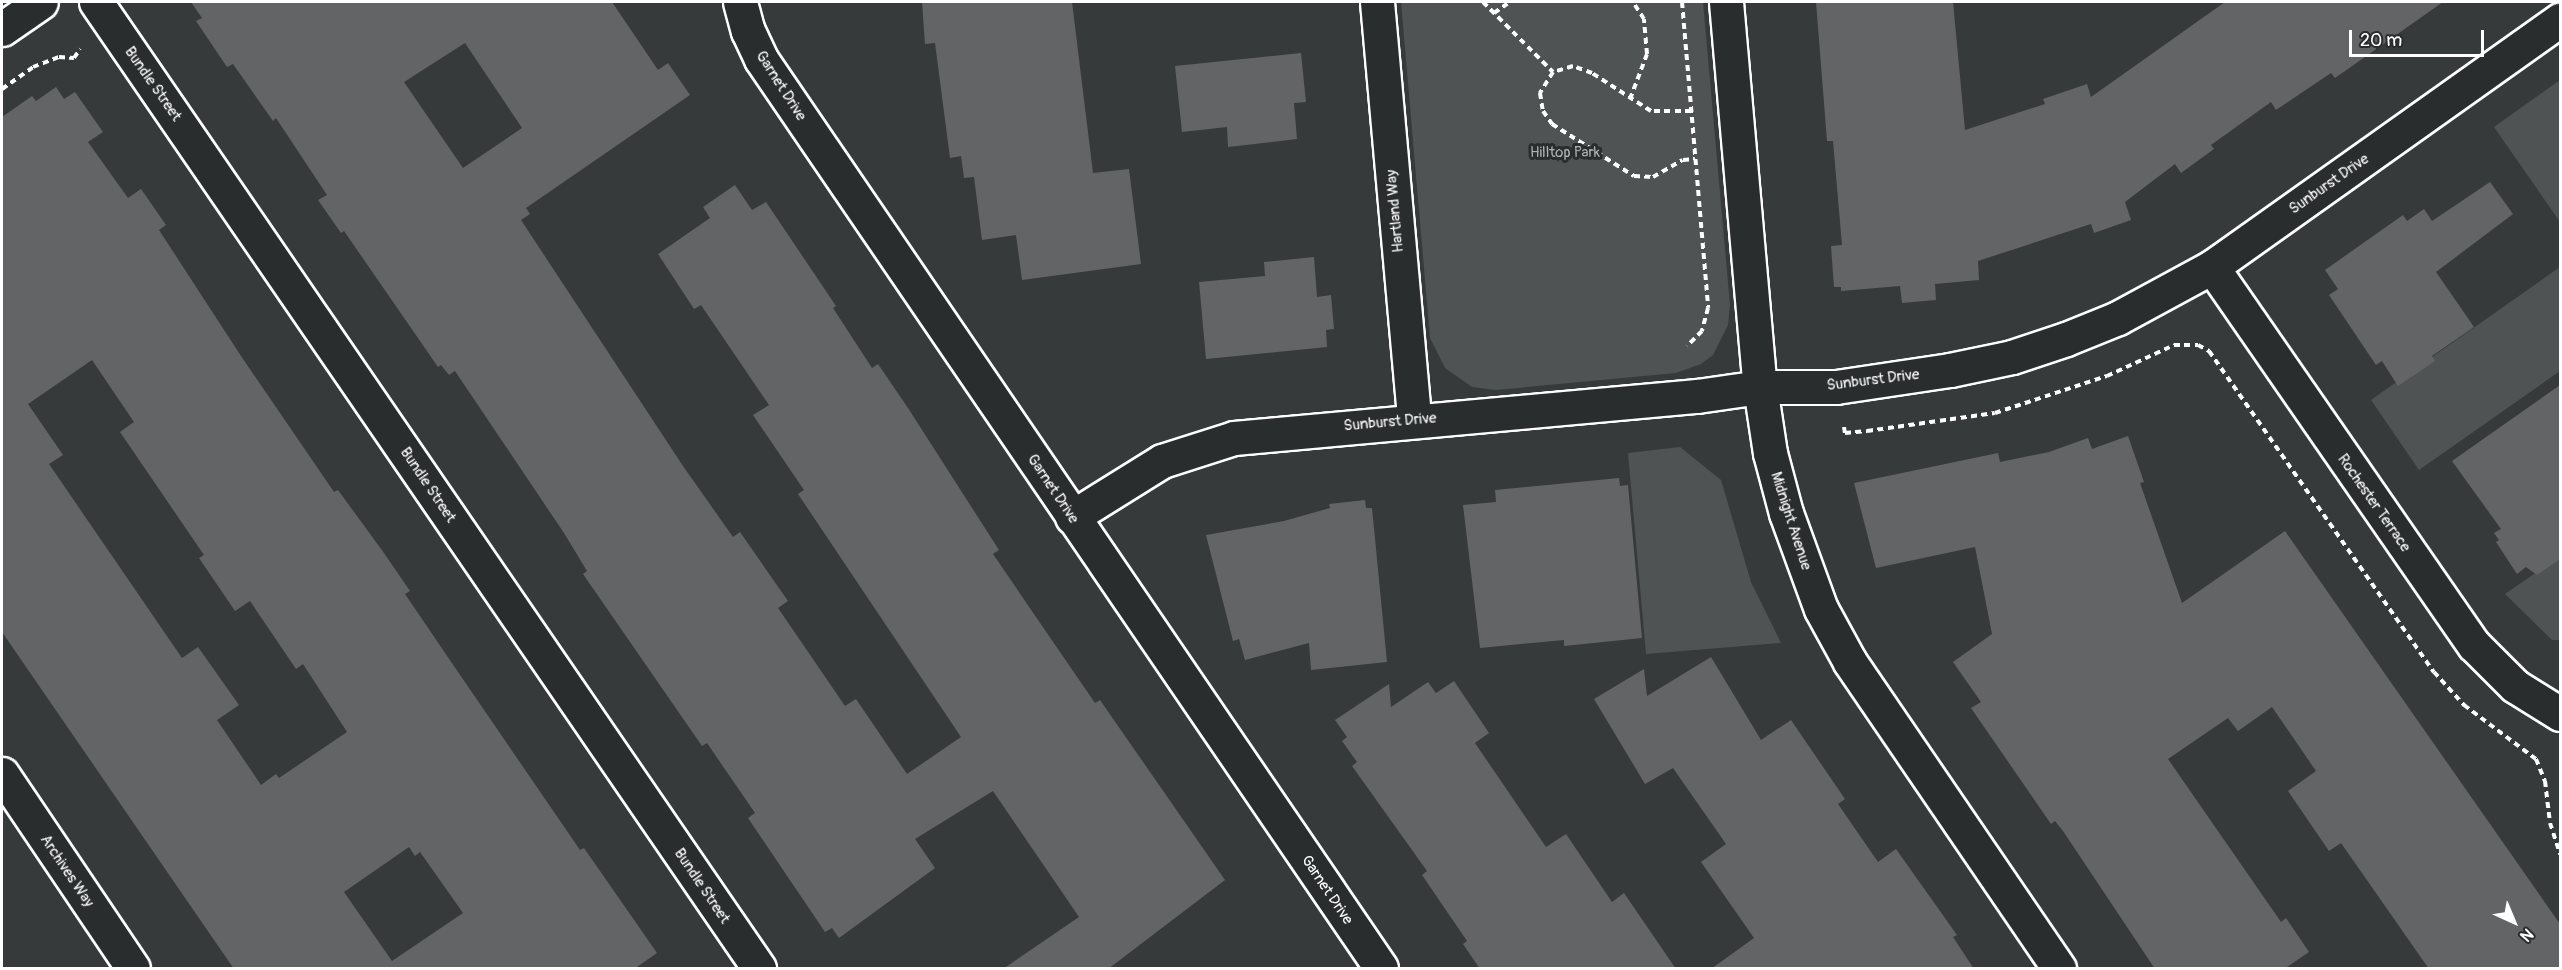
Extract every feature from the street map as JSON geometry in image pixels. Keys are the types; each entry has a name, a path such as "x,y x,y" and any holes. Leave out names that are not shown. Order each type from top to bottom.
{"street":[{"path":"2,29 41,2"},
{"name":"Bundle Street","path":"96,2 759,969"},
{"name":"Garnet Drive","path":"740,2 748,31 761,59 1381,969"},
{"name":"Hartland Way","path":"1377,2 1414,420"},
{"name":"Midnight Avenue","path":"1726,2 1760,387 1770,453 1786,513 1821,609 1850,662 2059,969"},
{"name":"Sunburst Drive","path":"1072,517 1162,461 1210,443 1259,434 1697,396 1760,387 1836,387 2012,357 2118,318 2212,267 2560,20"},
{"name":"Rochester Terrace","path":"2212,267 2474,645 2515,686 2560,714"},
{"name":"Archives Way","path":"2,774 134,969"}],"path":[{"path":"1483,2 1552,72"},
{"path":"1494,13 1510,2"},
{"path":"1630,99 1647,54 1644,19 1633,2"},
{"path":"1682,2 1708,308 1702,331 1687,346"},
{"path":"2,89 47,60 74,58 86,41"},
{"path":"1691,111 1664,114 1630,99 1583,68 1566,66 1552,72 1540,93 1547,117 1624,172 1653,177 1683,160 1695,159"},
{"path":"1843,423 1845,433 1928,425 1995,413 2107,376 2174,345 2198,345 2209,351 2434,672 2464,705 2536,759 2545,781 2550,823 2560,854"}],"green space":[{"name":"Hilltop Park","path":"1401,2 1703,2 1730,305 1728,325 1713,355 1701,364 1676,373 1496,390 1472,387 1445,368 1430,338"},
{"path":"2560,80 2560,222 2494,127"},
{"path":"2560,267 2560,371 2419,470 2371,400"},
{"path":"1680,447 1721,480 1751,582 1781,643 1646,654 1628,453"},
{"path":"2560,556 2560,640 2552,640 2505,594"}],"building":[{"path":"191,2 612,2 658,70 668,63 690,95 526,208 530,214 521,220 683,466 733,537 740,532 788,601 778,608 845,706 856,699 907,774 961,737 798,494 804,490 753,415 769,405 701,305 694,309 658,254 710,218 703,207 735,185 752,210 766,202 836,306 833,308 872,368 878,364 908,408 999,550 993,554 1095,703 1100,700 1225,880 1108,969 1003,969 1079,917 993,791 915,839 935,868 839,938 832,928 825,932 748,818 755,813 707,743 702,746 583,574 587,571 564,533 455,371 449,375 441,365 438,367 344,231 341,233 318,200 327,195 276,118 273,121 233,64 227,67 196,21 202,18","holes":["465,43 522,128 463,168 404,82"]},
{"path":"922,2 1072,2 1093,173 1129,169 1141,264 1022,280 1016,235 982,240 974,177 964,178 961,156 950,158 935,43 925,44"},
{"path":"1816,2 1953,2 1965,130 2045,104 2043,99 2087,84 2091,97 2225,2 2443,2 2335,78 2331,73 2276,110 2271,102 2211,145 2214,149 2181,173 2175,164 2125,202 2131,220 2094,233 2091,224 1978,261 1979,280 1935,284 1936,300 1902,303 1900,286 1841,291 1841,287 1834,287 1831,246 1842,245 1833,141 1827,141"},
{"path":"1301,53 1306,102 1294,103 1297,139 1228,147 1227,127 1182,132 1175,66"},
{"path":"56,87 64,99 75,92 103,132 88,142 128,198 141,189 166,225 159,230 241,356 334,492 338,490 384,553 410,591 405,594 458,672 580,850 584,848 657,953 634,969 234,969 2,632 2,117 32,96 36,101","holes":["92,360 134,422 120,432 204,555 199,558 235,611 250,601 296,669 303,664 347,732 279,778 276,774 261,785 217,720 239,705 198,647 182,658 49,464 63,455 28,404","409,847 415,856 420,852 463,913 392,961 344,892"]},
{"path":"2490,182 2513,214 2436,272 2474,327 2432,356 2435,361 2398,386 2382,361 2376,365 2329,295 2338,289 2325,270 2403,215 2407,221 2424,209 2432,221"},
{"path":"1314,257 1317,297 1331,295 1334,329 1326,330 1327,347 1206,359 1199,282 1265,276 1264,262"},
{"path":"2560,385 2560,559 2537,575 2526,567 2517,574 2496,542 2499,540 2494,533 2501,529 2452,461"},
{"path":"2128,436 2144,482 2140,483 2182,603 2285,531 2560,924 2560,969 2429,969 2341,843 2329,851 2288,791 2316,771 2272,707 2238,731 2228,718 2168,759 2281,922 2286,918 2309,952 2284,969 2155,969 2063,831 2055,821 2051,824 1971,708 1981,702 1953,662 1992,634 1975,547 1876,568 1854,483 1998,453 2000,462 2049,452 2088,438 2092,449"},
{"path":"1619,478 1620,486 1628,485 1642,638 1564,646 1564,640 1480,648 1463,505 1496,502 1495,490"},
{"path":"1365,500 1366,508 1372,508 1387,662 1311,670 1309,643 1245,660 1239,639 1233,641 1206,535 1284,521 1330,508 1329,504"},
{"path":"1711,657 1761,740 1791,720 1845,799 1838,804 1878,862 1896,849 1957,935 1953,937 1974,969 1711,969 1754,938 1701,862 1726,844 1673,768 1645,784 1594,699 1644,669 1647,696"},
{"path":"1454,681 1489,733 1475,743 1546,847 1566,834 1612,902 1624,893 1676,969 1480,969 1463,944 1467,941 1422,875 1427,871 1352,766 1357,762 1342,741 1347,737 1335,720 1389,684 1391,707 1428,682 1436,693"}]}
